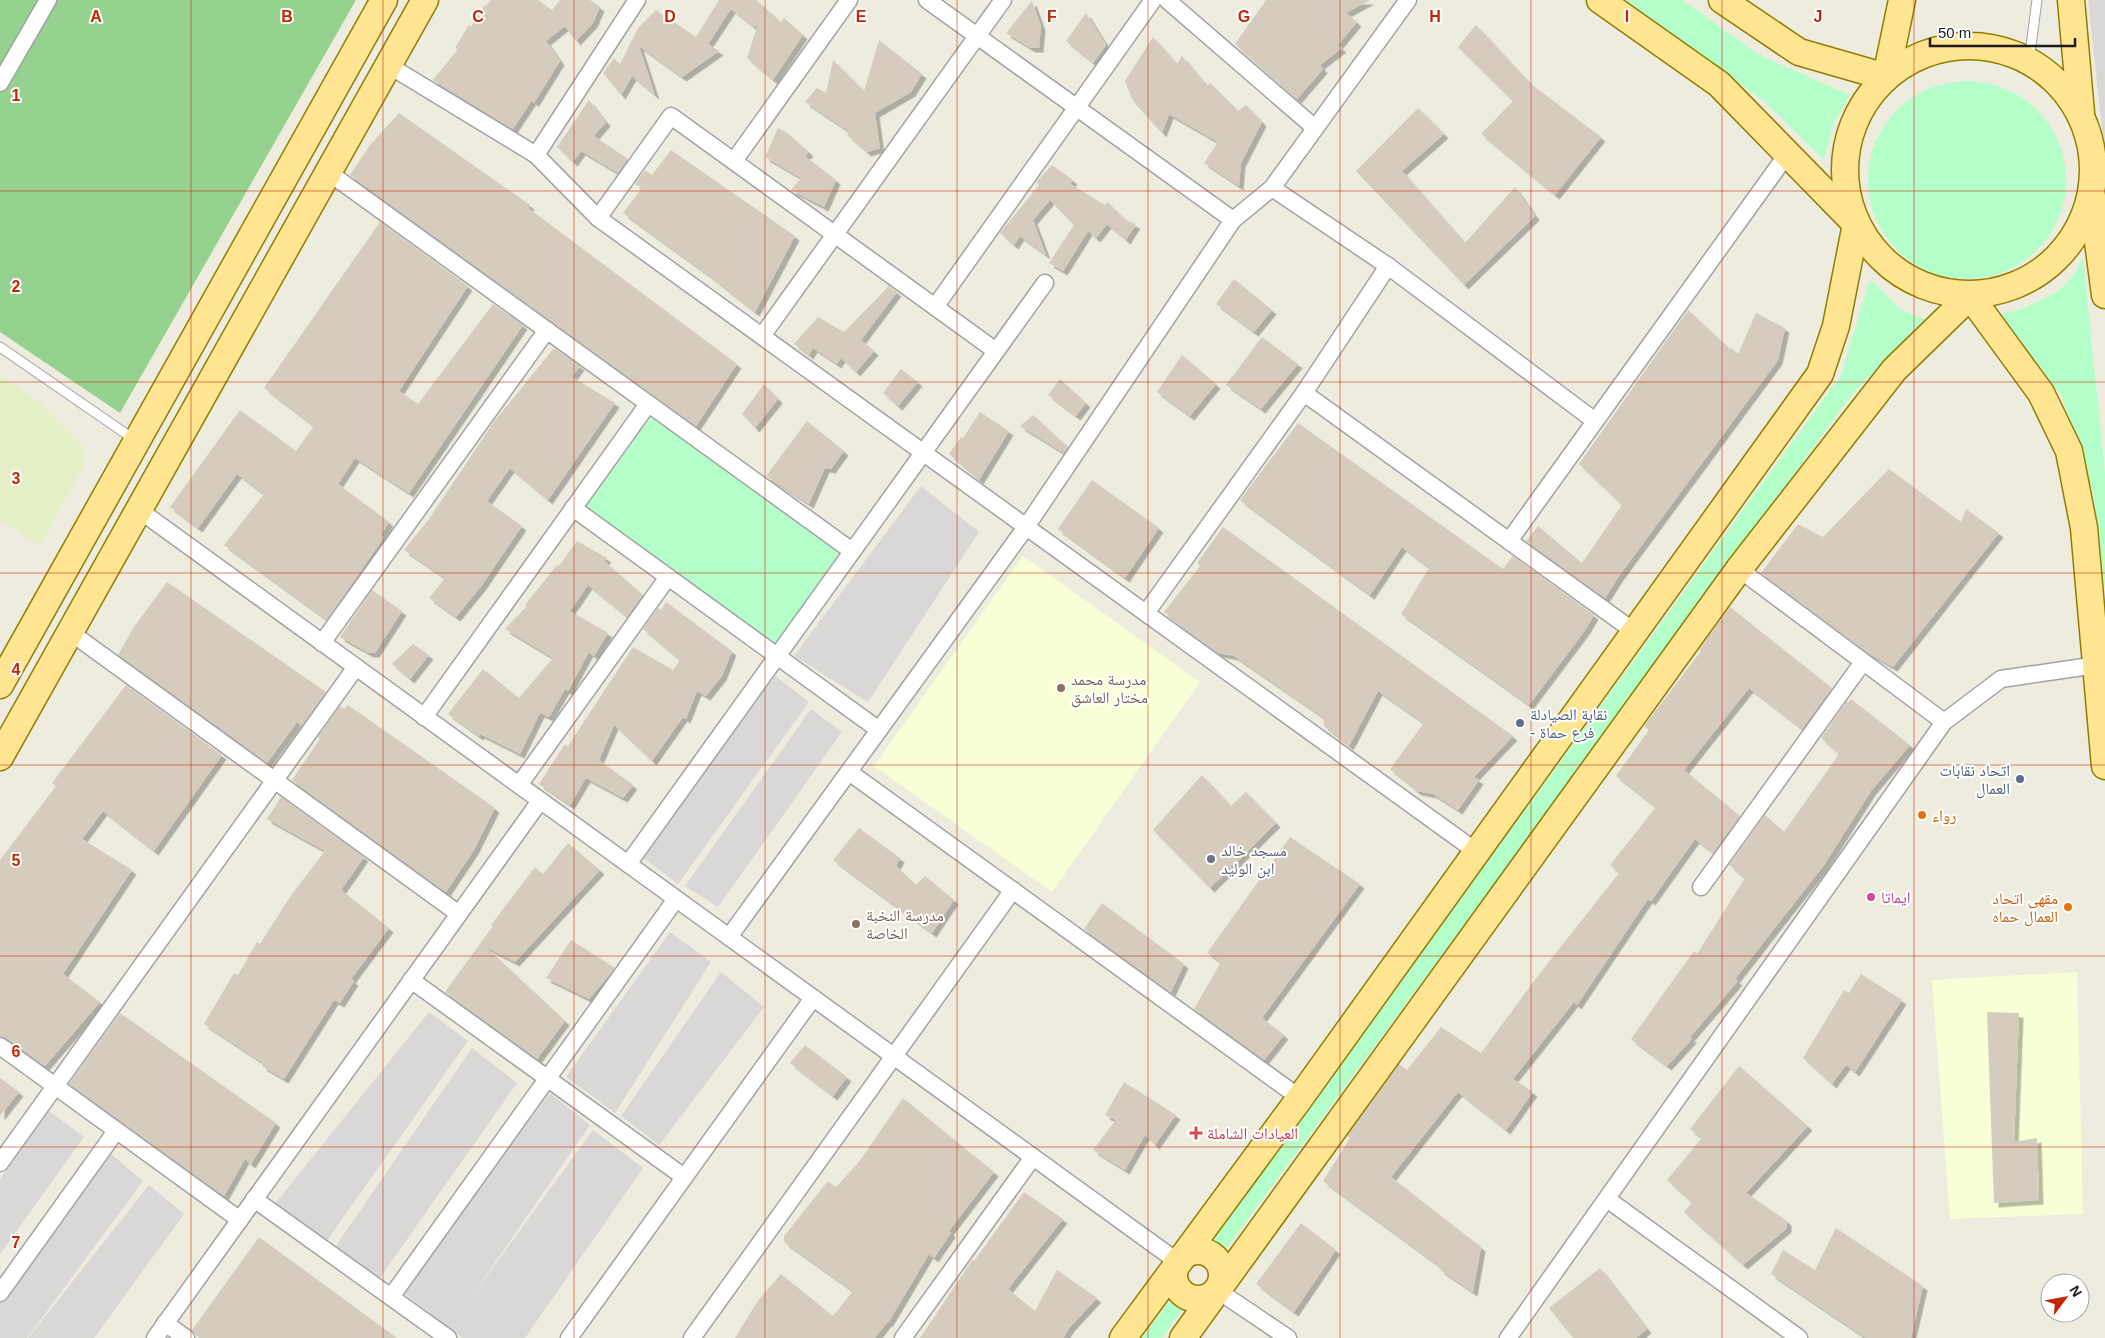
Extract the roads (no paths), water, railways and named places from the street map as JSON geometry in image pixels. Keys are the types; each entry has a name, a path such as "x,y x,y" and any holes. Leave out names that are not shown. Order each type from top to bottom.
{"main road":[{"path":"0,684 384,0"},
{"path":"0,757 425,0"},
{"path":"1600,0 1719,84 1856,224 1876,253 1903,276 1935,291 1970,296 2012,288 2049,268 2077,235 2092,195"},
{"path":"1722,0 1799,52 1886,77"},
{"path":"1886,77 1902,0"},
{"path":"2071,0 2082,116 2093,155 2092,195 2104,263 2105,295"},
{"path":"1123,1338 1300,1098 1820,374 1836,326 1856,224 1845,185 1846,145 1861,108 1886,77 1918,56 1955,46 1993,48 2029,61 2060,84 2082,116"},
{"path":"1183,1338 1738,569 1894,370 1970,296"},
{"path":"1970,296 2041,393 2068,450 2084,528 2105,766"},
{"path":"1193,1252 1203,1252 1212,1255 1222,1271 1221,1281 1217,1290 1211,1296 1202,1299 1193,1299 1184,1295 1174,1280 1174,1270 1178,1262 1184,1255 1193,1252"}],"street":[{"path":"0,83 48,0"},
{"path":"536,155 637,0"},
{"path":"734,161 849,0"},
{"path":"927,0 1233,220"},
{"path":"762,336 1003,0"},
{"path":"936,307 1078,109 1153,0"},
{"path":"1167,0 1315,128"},
{"path":"729,937 1026,527 1233,220 1272,188 1408,0"},
{"path":"388,66 536,155 598,218 1477,852"},
{"path":"598,218 671,116 996,351"},
{"path":"1509,541 1788,153"},
{"path":"328,172 852,551"},
{"path":"1272,188 1388,266 1595,421"},
{"path":"1146,614 1304,394 1388,266"},
{"path":"628,864 1045,283"},
{"path":"322,643 547,330"},
{"path":"1304,394 1635,632"},
{"path":"424,717 648,404"},
{"path":"573,508 879,730"},
{"path":"139,510 1178,1262"},
{"path":"1738,569 1944,722"},
{"path":"519,785 668,577"},
{"path":"70,632 459,914"},
{"path":"1701,887 1862,662"},
{"path":"1508,1338 1944,722 2001,679 2097,665"},
{"path":"0,1163 356,667"},
{"path":"849,772 1300,1098"},
{"path":"154,1338 540,800"},
{"path":"692,1338 1013,890"},
{"path":"391,1297 676,899"},
{"path":"411,980 684,1177"},
{"path":"569,1338 813,998"},
{"path":"0,1046 240,1220"},
{"path":"0,1293 116,1131"},
{"path":"903,1338 1033,1157"},
{"path":"254,1199 448,1338"},
{"path":"1607,1200 1799,1338"},
{"path":"1217,1290 1288,1338"},
{"path":"165,1323 186,1338"}],"lane":[{"path":"2029,61 2038,0"},
{"path":"0,347 137,441"}],"place":[{"name":"مدرسة محمد مختار العاشق","path":"1061,688"},
{"name":"نقابة الصيادلة - فرع حماة","path":"1520,723"},
{"name":"اتحاد نقابات العمال","path":"2020,779"},
{"name":"رواء","path":"1922,815"},
{"name":"مسجد خالد ابن الوليد","path":"1211,859"},
{"name":"ايماتا","path":"1871,897"},
{"name":"مقهى اتحاد العمال حماه","path":"2068,907"},
{"name":"مدرسة النخبة الخاصة","path":"856,924"},
{"name":"العيادات الشاملة","path":"1196,1133"}]}
